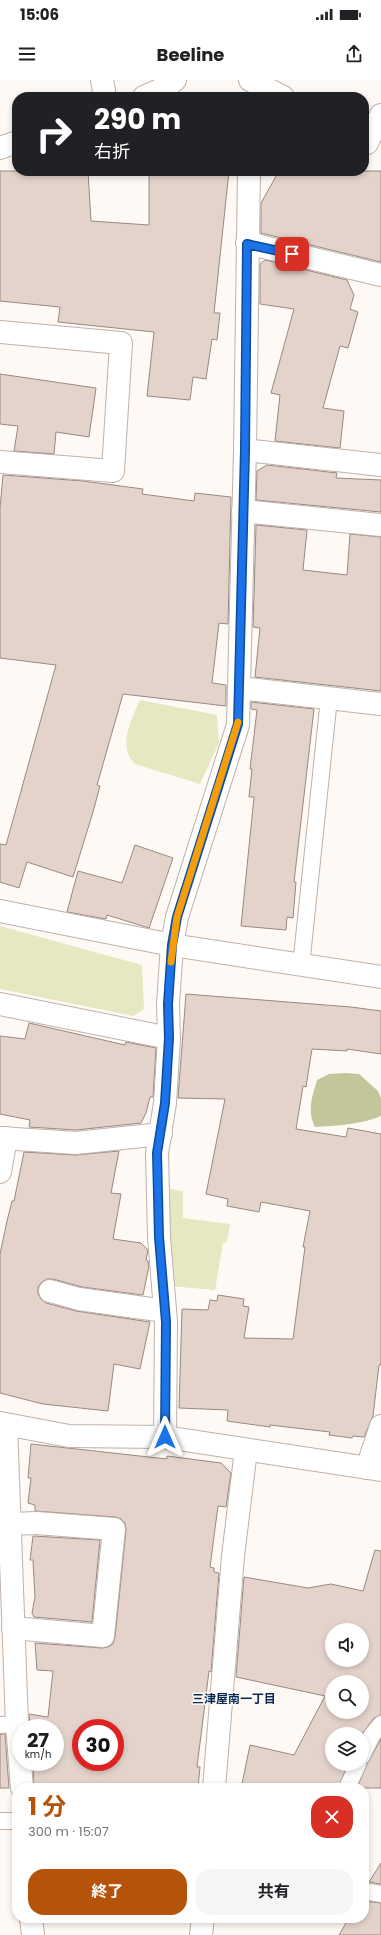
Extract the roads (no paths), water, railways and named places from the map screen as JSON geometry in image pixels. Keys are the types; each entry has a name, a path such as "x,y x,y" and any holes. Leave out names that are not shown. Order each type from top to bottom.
{"street":[{"path":"102,80 104,92"},
{"path":"155,92 166,87 175,80"},
{"path":"250,92 250,80 273,92"},
{"path":"371,144 381,115"},
{"path":"0,148 12,144"},
{"path":"165,1437 166,1311 159,1237 157,1153 165,1103 169,1038 168,1004 172,945 177,917 238,724 244,511 249,176"},
{"path":"247,244 381,275"},
{"path":"0,332 121,343 113,471 0,462"},
{"path":"245,450 381,465"},
{"path":"244,511 381,525"},
{"path":"239,688 381,704"},
{"path":"0,911 172,945 301,966 381,977"},
{"path":"0,1004 169,1038"},
{"path":"0,1172 3,1138 76,1143 161,1134"},
{"path":"50,1291 79,1299 166,1311"},
{"path":"21,1783 8,1725 13,1628 10,1524 3,1424 69,1436 165,1437 374,1469 381,1426"},
{"path":"214,1783 233,1556 246,1450"},
{"path":"10,1524 36,1523 114,1529 103,1636 13,1628"},
{"path":"32,1923 33,1935"},
{"path":"201,1935 202,1923"}],"lane":[{"path":"301,966 329,698"},
{"path":"369,1741 372,1734 381,1724"},
{"path":"349,1783 355,1771"},
{"path":"0,1821 12,1820"},
{"path":"369,1892 381,1894"}],"district":[{"name":"三津屋南一丁目","path":"234,1698"}]}
